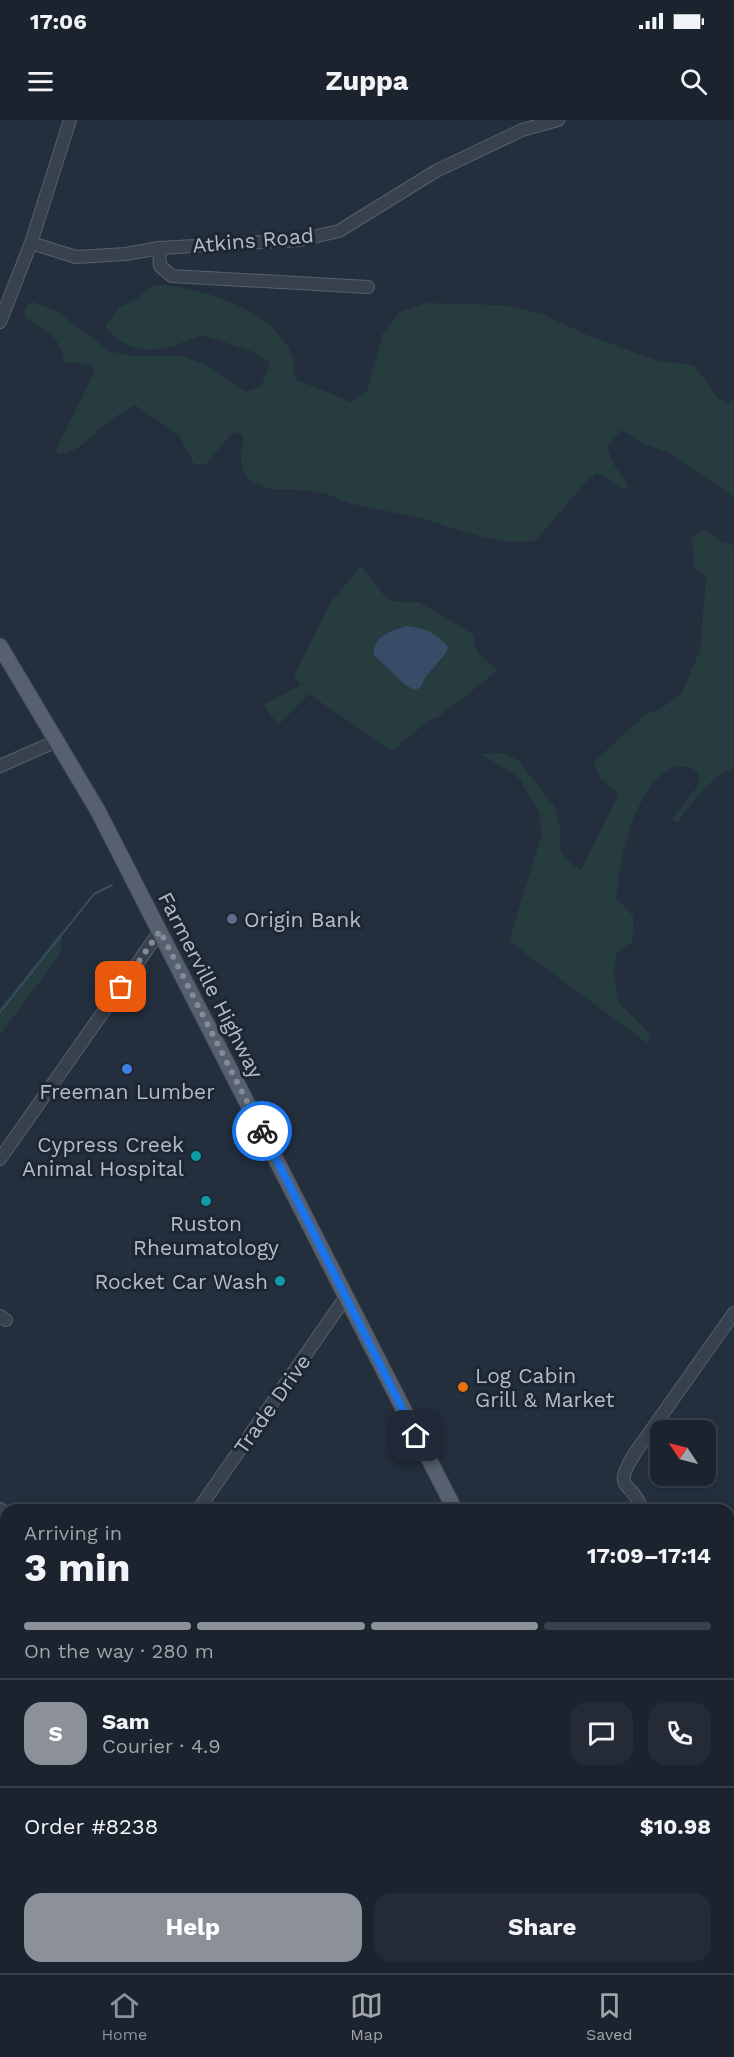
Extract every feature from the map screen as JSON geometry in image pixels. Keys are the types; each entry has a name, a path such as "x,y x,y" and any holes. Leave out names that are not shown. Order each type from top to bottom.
{"main road":[{"name":"Farmerville Highway","path":"0,646 98,811 452,1504"}],"street":[{"path":"0,322 31,243 70,120"},
{"name":"Atkins Road","path":"31,243 76,257 126,254 159,248 300,240 339,231 436,171 522,130 558,120"},
{"path":"159,248 160,266 172,276 368,287"},
{"path":"0,766 57,741"},
{"path":"0,1159 160,931"},
{"name":"Trade Drive","path":"202,1504 345,1298"},
{"path":"640,1504 624,1485 623,1478 635,1454 734,1313"}],"green space":[{"path":"153,285 190,289 233,303 253,313 283,340 292,356 295,379 351,402 367,392 383,333 400,312 426,303 501,305 542,314 589,336 659,361 694,365 717,397 728,403 734,399 734,497 671,454 643,443 621,430 607,448 614,465 629,486 624,489 597,473 585,483 535,541 520,542 490,539 416,517 353,504 319,492 277,489 260,485 247,477 244,472 241,456 244,439 241,434 233,432 206,464 194,464 179,435 135,405 122,412 77,448 58,454 56,450 95,371 88,364 64,362 56,340 25,317 25,308 32,302 56,311 109,351 132,356 182,356 204,364 245,392 261,387 270,363 256,353 203,335 176,345 151,350 128,345 116,337 105,326 119,308 138,298"},
{"path":"704,530 722,542 734,545 734,768 709,784 677,823 672,819 698,786 700,780 697,772 689,767 675,766 658,778 647,792 628,835 616,898 633,916 634,931 632,942 617,952 614,973 618,1001 651,1035 647,1043 509,941 541,837 540,814 519,778 482,754 504,753 518,760 554,806 560,827 560,849 565,859 581,870 619,794 600,778 594,762 647,713 659,710 681,694 700,651 706,577 694,566 692,538"},
{"path":"361,566 387,599 397,602 419,602 473,634 477,652 497,671 437,718 430,719 392,751 309,694 278,725 264,705 301,685 294,676 331,602","holes":["448,648 425,678 420,688 404,684 374,655"]},
{"path":"63,929 60,954 0,1035 0,1008"}],"water":[{"path":"406,626 430,632 448,647 420,688 414,690 404,684 374,655 376,643 384,635"}],"waterway":[{"path":"0,1012 94,894 112,885"}],"way so far":[{"path":"121,987 160,931 262,1131"}],"place":[{"name":"Origin Bank","path":"232,919"},
{"name":"Freeman Lumber","path":"127,1069"},
{"name":"Cypress Creek Animal Hospital","path":"196,1156"},
{"name":"Ruston Rheumatology","path":"206,1201"},
{"name":"Rocket Car Wash","path":"280,1281"},
{"name":"Log Cabin Grill & Market","path":"463,1387"}],"route":[{"path":"262,1131 416,1436"}]}
